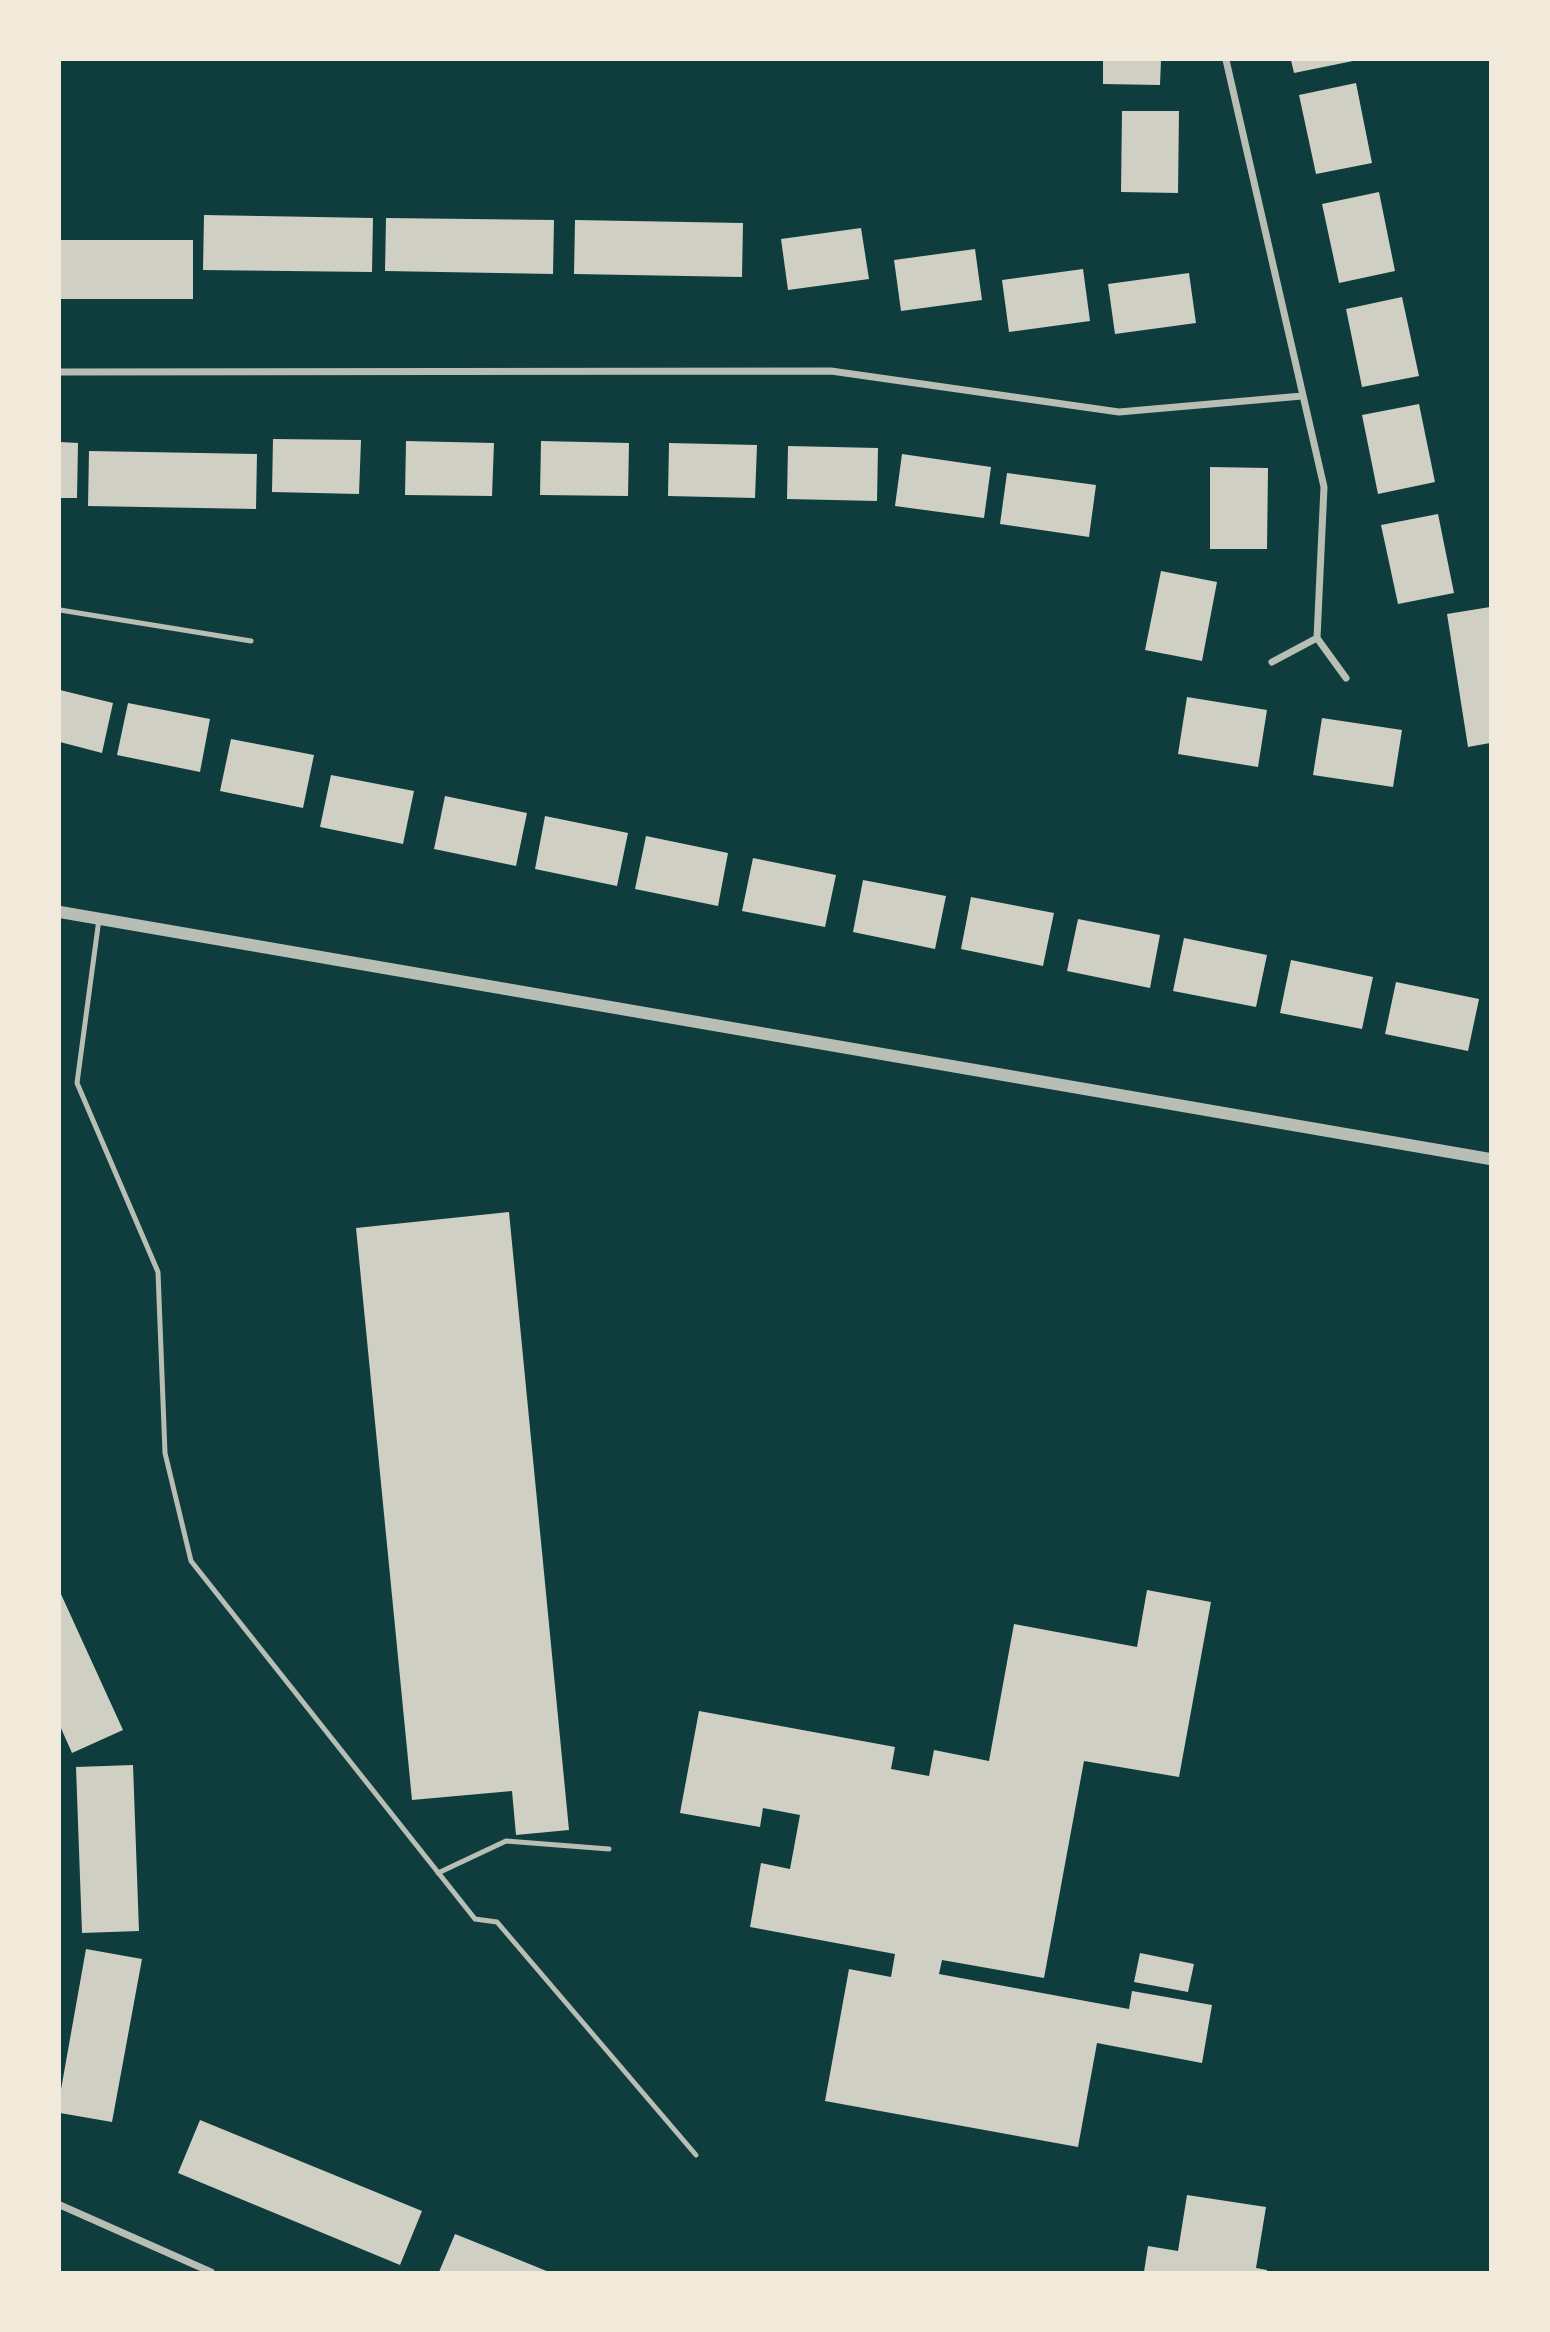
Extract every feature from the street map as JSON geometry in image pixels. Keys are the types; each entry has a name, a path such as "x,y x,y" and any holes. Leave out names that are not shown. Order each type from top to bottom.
{"street":[{"path":"1226,60 1324,486 1317,638 1346,678"},
{"path":"60,372 831,370 1119,412 1302,396"},
{"path":"1272,662 1317,638"},
{"path":"60,912 1490,1159"},
{"path":"60,2204 211,2273"}],"lane":[{"path":"60,610 251,641"},
{"path":"99,919 77,1083 158,1272 165,1453 191,1561 475,1919 497,1922 696,2155"},
{"path":"438,1873 506,1841 609,1849"}],"building":[{"path":"1103,60 1161,60 1160,85 1103,84"},
{"path":"1291,60 1352,60 1353,61 1294,73"},
{"path":"1356,83 1372,163 1316,174 1299,95"},
{"path":"1122,111 1179,111 1178,193 1121,192"},
{"path":"1379,192 1395,271 1339,283 1322,204"},
{"path":"204,215 373,218 372,272 203,270"},
{"path":"386,218 554,220 553,274 385,271"},
{"path":"575,220 743,223 742,277 574,274"},
{"path":"861,228 869,279 788,290 781,239"},
{"path":"60,240 193,240 193,299 60,299"},
{"path":"975,249 982,300 901,311 894,260"},
{"path":"1083,269 1090,321 1009,332 1002,280"},
{"path":"1189,273 1196,323 1115,334 1108,284"},
{"path":"1402,297 1419,376 1362,387 1346,309"},
{"path":"1419,404 1435,482 1378,494 1362,415"},
{"path":"273,439 361,440 359,494 272,492"},
{"path":"406,441 494,443 492,496 405,495"},
{"path":"541,441 629,443 628,496 540,495"},
{"path":"60,442 78,443 77,498 60,498"},
{"path":"669,443 757,445 755,498 668,496"},
{"path":"788,446 878,448 877,501 787,499"},
{"path":"89,451 257,454 256,509 88,506"},
{"path":"902,454 991,467 984,518 895,506"},
{"path":"1210,467 1268,468 1267,549 1210,549"},
{"path":"1007,473 1096,485 1089,537 1000,524"},
{"path":"1438,514 1454,593 1398,604 1381,525"},
{"path":"1161,571 1217,582 1202,661 1145,650"},
{"path":"1490,607 1490,743 1468,747 1447,614"},
{"path":"60,690 113,703 102,753 60,742"},
{"path":"1187,697 1267,710 1258,767 1178,754"},
{"path":"128,703 210,719 200,772 117,755"},
{"path":"1322,718 1402,730 1393,787 1313,775"},
{"path":"231,739 314,755 303,808 220,791"},
{"path":"331,775 414,791 403,844 320,827"},
{"path":"445,796 527,813 516,866 434,849"},
{"path":"545,816 628,833 617,886 535,869"},
{"path":"646,836 728,853 718,906 635,889"},
{"path":"753,858 836,875 825,927 742,911"},
{"path":"863,880 946,896 935,949 853,932"},
{"path":"971,897 1054,913 1043,966 961,949"},
{"path":"1078,919 1160,935 1150,988 1067,971"},
{"path":"1184,938 1267,955 1256,1007 1173,991"},
{"path":"1291,960 1373,977 1362,1029 1280,1013"},
{"path":"1396,982 1479,999 1468,1051 1385,1034"},
{"path":"509,1212 569,1830 516,1835 512,1791 412,1800 356,1228"},
{"path":"1147,1590 1211,1602 1179,1777 1084,1761 1044,1978 942,1960 939,1974 1129,2009 1132,1991 1212,2005 1202,2063 1097,2043 1078,2147 825,2101 849,1969 891,1977 895,1954 750,1927 761,1863 790,1869 800,1815 763,1808 760,1827 680,1813 699,1711 895,1747 891,1769 929,1776 934,1750 989,1761 1014,1624 1137,1647"},
{"path":"60,1592 123,1730 72,1753 60,1726"},
{"path":"133,1765 139,1931 82,1933 76,1767"},
{"path":"86,1949 142,1959 112,2122 60,2113 60,2095"},
{"path":"1140,1953 1194,1964 1188,1992 1134,1982"},
{"path":"200,2120 422,2211 400,2265 178,2173"},
{"path":"1187,2195 1266,2207 1256,2268 1267,2272 1144,2272 1148,2246 1178,2251"},
{"path":"455,2234 495,2250 549,2272 439,2272"}]}
